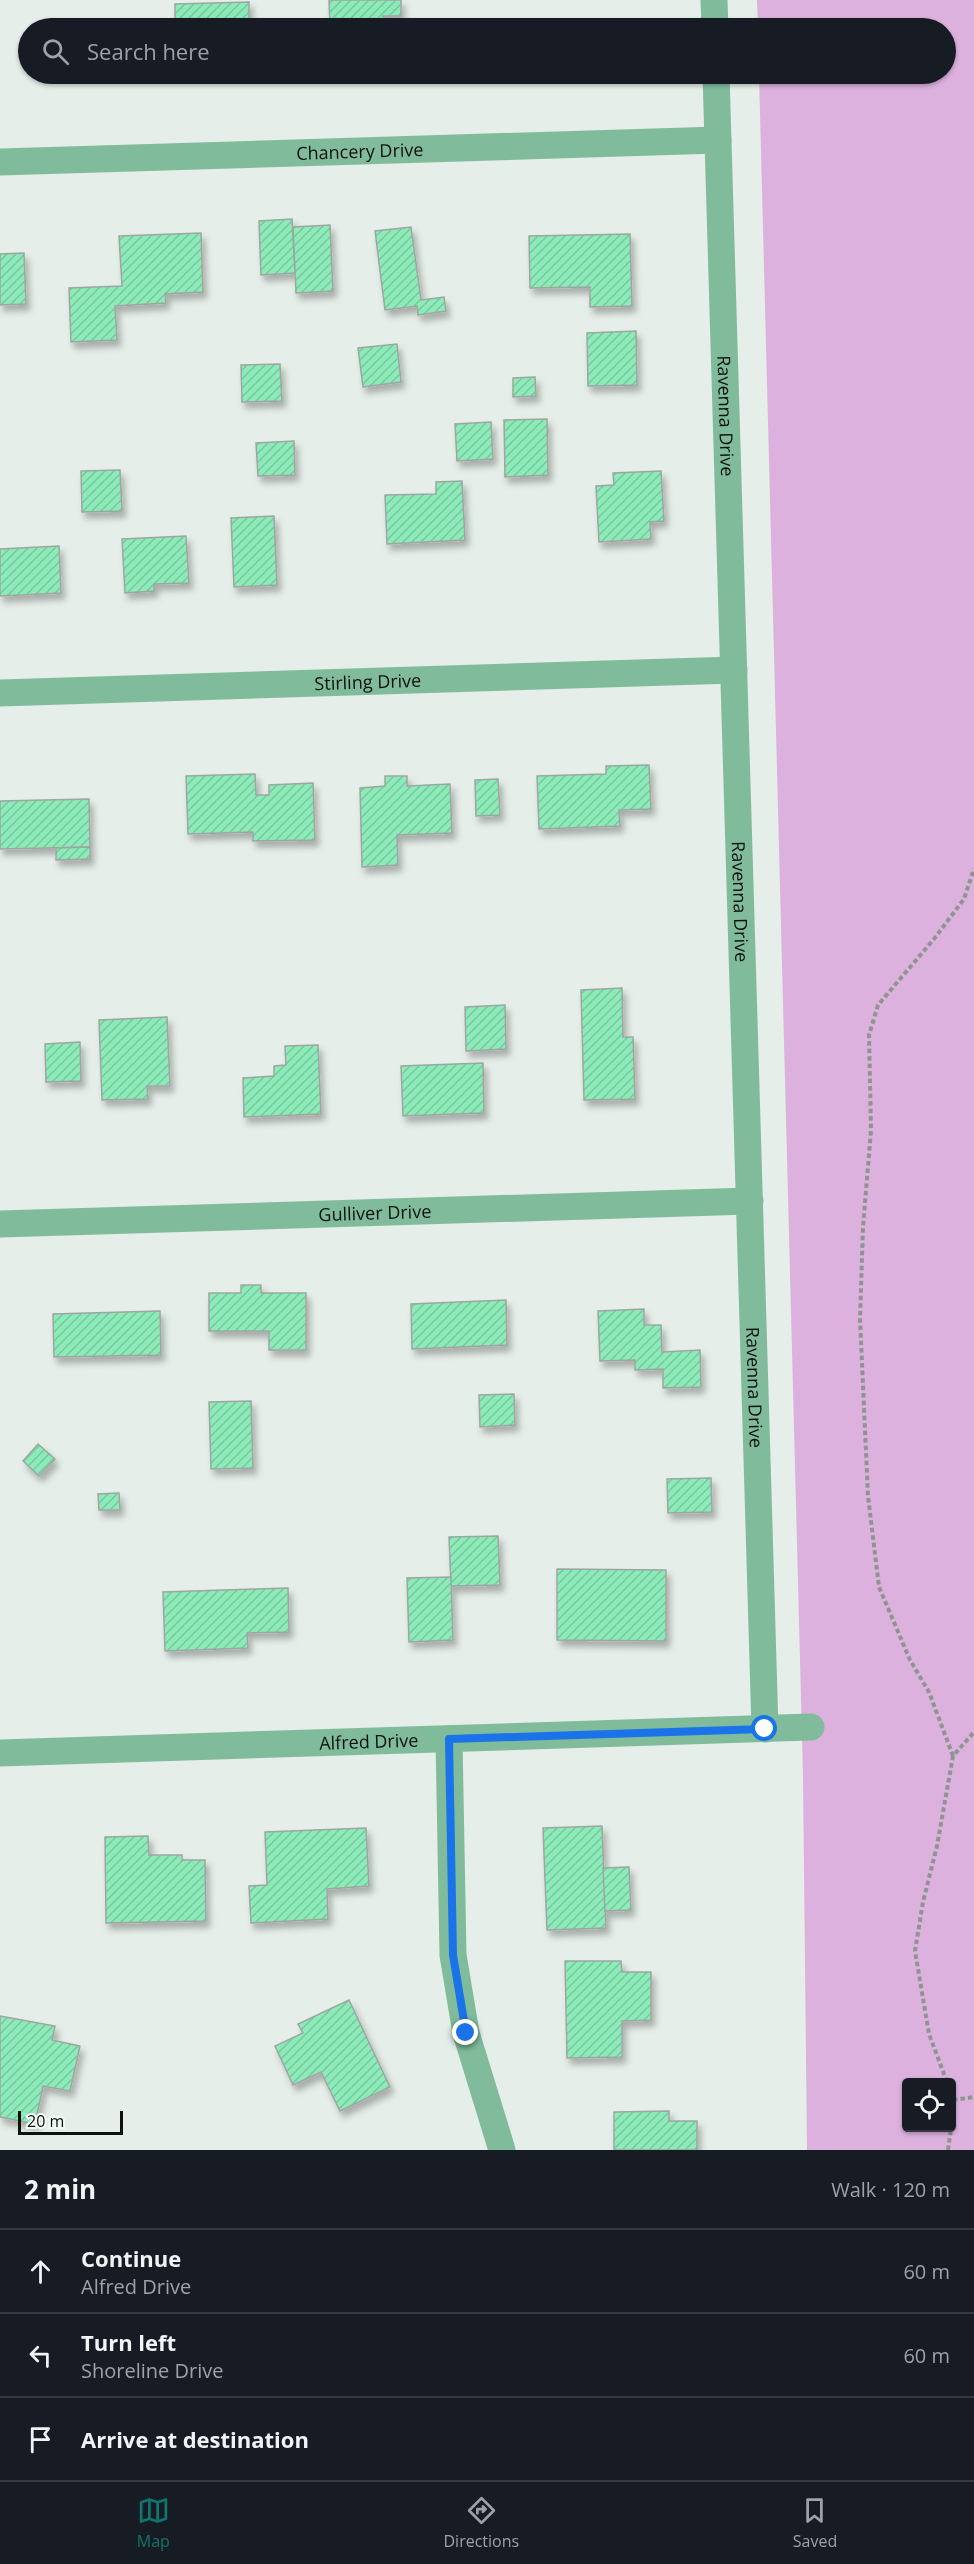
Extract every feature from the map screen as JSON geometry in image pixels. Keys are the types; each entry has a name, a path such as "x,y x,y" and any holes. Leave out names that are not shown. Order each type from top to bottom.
{"street":[{"path":"714,0 715,18"},
{"name":"Ravenna Drive","path":"716,84 765,1729"},
{"name":"Chancery Drive","path":"0,162 718,140"},
{"name":"Stirling Drive","path":"0,693 734,670"},
{"name":"Gulliver Drive","path":"0,1224 750,1201"},
{"name":"Alfred Drive","path":"0,1753 811,1727"},
{"path":"449,1739 454,1966 466,2033 502,2150"}],"path":[{"path":"946,2078 929,2034 915,1951 953,1756 929,1692 910,1660 879,1587 868,1496 860,1319 863,1227 871,1130 868,1035 878,1005 934,939 964,899 974,869"},
{"path":"953,1756 974,1732"},
{"path":"956,2097 974,2097"},
{"path":"948,2150 950,2132"}],"shaded area":[{"path":"757,0 974,0 974,2150 807,2150 803,1776 759,84 956,84 956,18 758,18"}],"building":[{"path":"329,0 401,0 401,16 330,18"},
{"path":"249,2 249,18 175,18 175,4"},
{"path":"292,219 295,273 261,275 259,221"},
{"path":"330,225 333,291 296,293 293,227"},
{"path":"411,227 421,300 444,297 446,311 418,315 417,306 385,310 375,231"},
{"path":"201,233 203,292 165,294 166,303 115,306 117,340 71,342 69,288 122,286 119,236"},
{"path":"630,234 632,306 590,307 590,287 530,288 529,236"},
{"path":"24,253 26,304 0,305 0,254"},
{"path":"636,331 637,385 588,386 587,333"},
{"path":"397,344 401,382 363,387 358,348"},
{"path":"280,364 282,401 242,402 241,365"},
{"path":"535,377 536,396 513,397 513,378"},
{"path":"547,419 548,475 505,477 504,420"},
{"path":"491,422 493,459 457,461 455,424"},
{"path":"294,441 295,475 258,476 256,443"},
{"path":"120,470 122,511 82,512 81,471"},
{"path":"661,471 664,521 650,522 651,539 599,542 596,486 614,485 613,473"},
{"path":"462,481 465,540 387,544 385,495 436,494 436,482"},
{"path":"274,516 277,585 234,587 231,518"},
{"path":"186,536 189,583 154,584 154,591 125,593 122,539"},
{"path":"59,546 61,593 0,596 0,549"},
{"path":"649,765 651,809 619,810 620,826 539,829 537,776 606,774 606,766"},
{"path":"255,774 256,795 269,795 269,785 313,783 315,840 253,841 253,832 188,834 186,776"},
{"path":"385,776 407,776 407,786 450,784 452,833 397,835 398,865 362,867 360,788 385,786"},
{"path":"498,779 500,815 476,816 475,780"},
{"path":"89,799 90,847 0,849 0,801"},
{"path":"90,847 90,859 56,860 56,848"},
{"path":"622,988 623,1037 633,1037 635,1099 584,1100 581,990"},
{"path":"505,1005 506,1049 466,1051 465,1007"},
{"path":"167,1017 170,1086 147,1086 148,1099 102,1100 99,1020"},
{"path":"80,1042 81,1081 46,1082 45,1044"},
{"path":"318,1045 321,1114 244,1117 243,1078 274,1076 274,1066 286,1065 285,1046"},
{"path":"483,1063 484,1113 403,1116 401,1066"},
{"path":"241,1285 261,1285 261,1293 306,1293 306,1350 269,1350 269,1331 209,1331 209,1293 241,1293"},
{"path":"506,1300 507,1345 412,1349 411,1304"},
{"path":"644,1309 644,1325 661,1325 662,1352 700,1350 701,1387 663,1388 663,1369 635,1370 635,1360 600,1361 598,1311"},
{"path":"160,1311 161,1355 54,1357 53,1314"},
{"path":"514,1394 515,1425 480,1427 479,1395"},
{"path":"251,1401 253,1468 211,1469 209,1402"},
{"path":"38,1444 55,1459 39,1476 23,1461"},
{"path":"711,1478 712,1512 668,1513 667,1479"},
{"path":"119,1493 120,1510 99,1510 98,1494"},
{"path":"498,1536 500,1585 451,1586 449,1537"},
{"path":"557,1569 666,1570 666,1641 557,1640"},
{"path":"451,1577 453,1640 409,1642 407,1578"},
{"path":"288,1588 289,1632 247,1633 248,1648 165,1651 163,1592"},
{"path":"602,1826 606,1928 547,1930 543,1828"},
{"path":"366,1828 369,1886 327,1889 328,1919 251,1923 249,1886 267,1885 265,1832"},
{"path":"148,1836 149,1855 182,1855 182,1860 205,1860 206,1921 106,1923 105,1837"},
{"path":"629,1867 631,1910 605,1911 603,1868"},
{"path":"565,1961 621,1961 622,1972 651,1972 651,2020 622,2021 622,2057 567,2058"},
{"path":"349,2000 390,2087 340,2111 321,2072 293,2085 275,2046 303,2033 298,2024"},
{"path":"0,2016 55,2026 52,2040 80,2046 70,2091 43,2086 35,2124 0,2117"},
{"path":"669,2111 669,2121 697,2121 697,2150 614,2150 614,2112"}],"route":[{"path":"466,2033 453,1955 449,1739 765,1729"}]}
